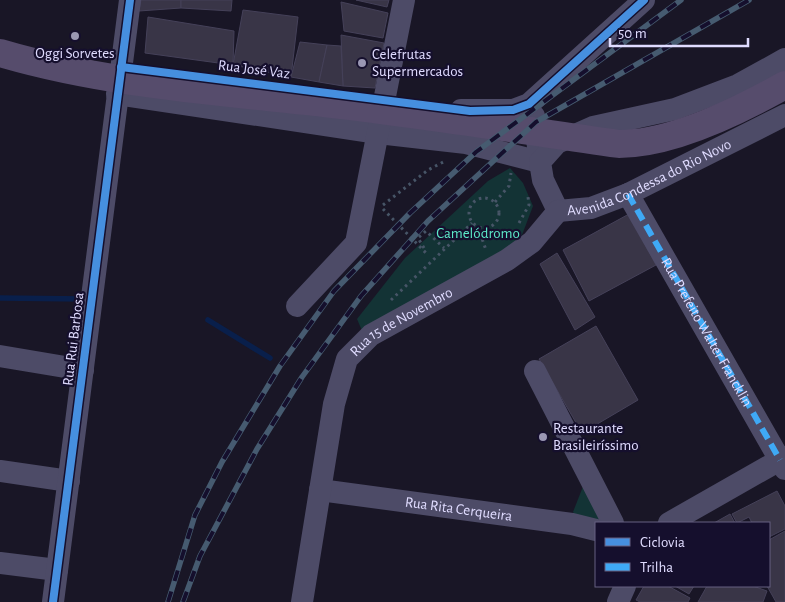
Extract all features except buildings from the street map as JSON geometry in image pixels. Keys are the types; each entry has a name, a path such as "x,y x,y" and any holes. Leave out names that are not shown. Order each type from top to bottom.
{"main road":[{"path":"0,52 41,65 119,80 383,110 619,144 638,144 697,126 740,110 785,85"}],"street":[{"name":"Rua Rui Barbosa","path":"53,602 130,0"},
{"path":"297,306 356,242 404,0"},
{"path":"529,104 644,0"},
{"path":"119,80 378,133 466,143 540,162 557,143 593,127 676,109 738,85 785,59"},
{"name":"Rua José Vaz","path":"119,80 384,99 470,111 513,110 529,104"},
{"name":"Avenida Condessa do Rio Novo","path":"529,104 536,122 543,180 558,211 591,208 628,194 785,115"},
{"name":"Rua Prefeito Walter Francklin","path":"628,194 783,462"},
{"name":"Rua 15 de Novembro","path":"302,602 334,404 347,359 372,334 498,265 532,242 558,211"},
{"path":"0,356 83,370"},
{"path":"535,371 612,522"},
{"path":"672,522 783,462"},
{"path":"0,471 69,481"},
{"name":"Rua Rita Cerqueira","path":"320,490 572,524 595,530"},
{"path":"0,563 57,570"},
{"path":"618,602 625,587"}],"path":[{"path":"495,202 508,186 511,169"},
{"path":"428,170 380,207 426,253 418,238 426,231 444,248"},
{"path":"516,229 529,206 528,196"},
{"path":"486,198 495,202 499,211 497,220 490,227 478,227 472,223 469,214 472,204 486,198"},
{"path":"388,303 472,223"},
{"path":"478,227 488,254"}],"green space":[{"name":"Camelódromo","path":"510,168 523,183 533,206 522,235 493,262 363,333 357,319 405,258 488,181"},
{"path":"584,484 605,522 581,523 573,512"}],"waterway":[{"path":"0,298 85,299"},
{"path":"208,320 270,358"}],"railway":[{"path":"168,602 195,515 222,462 280,366 334,291 410,213 476,152 681,0"},
{"path":"183,602 200,556 257,449 302,377 361,296 428,221 536,122 749,0"}],"marked path":[{"path":"628,194 780,460"}],"cycle path":[{"path":"53,602 130,0"},
{"path":"121,67 470,111 513,110 529,104 644,0"}],"place":[{"name":"Oggi Sorvetes","path":"75,36"},
{"name":"Celefrutas Supermercados","path":"362,63"},
{"name":"Restaurante Brasileiríssimo","path":"543,437"}]}
